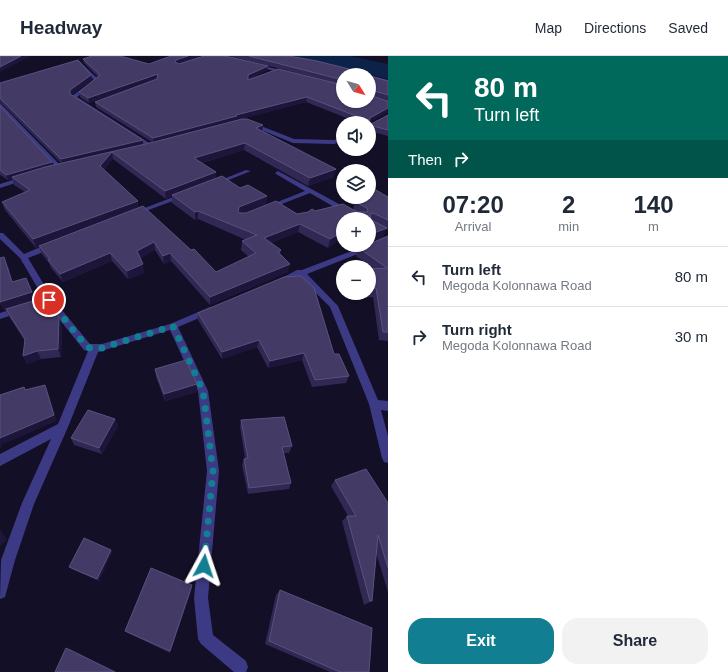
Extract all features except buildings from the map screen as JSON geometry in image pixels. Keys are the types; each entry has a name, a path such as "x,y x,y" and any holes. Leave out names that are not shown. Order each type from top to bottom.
{"street":[{"path":"78,61 97,80 74,97 152,147"},
{"path":"251,64 291,74"},
{"path":"270,73 277,70"},
{"path":"376,78 388,81"},
{"path":"0,104 58,170 69,167"},
{"path":"90,106 97,104"},
{"path":"241,123 248,123 293,141 336,141"},
{"path":"145,148 160,145"},
{"path":"204,188 248,171"},
{"path":"278,173 348,212"},
{"path":"0,186 31,176"},
{"path":"262,210 310,191"},
{"path":"124,218 189,193"},
{"path":"0,235 4,242 23,257 49,300 87,347 94,349 102,348 173,326 215,308"},
{"path":"272,284 388,239"},
{"path":"23,257 59,243"},
{"path":"300,272 334,306 374,404 388,458"},
{"path":"0,316 49,300"},
{"path":"173,326 203,391 213,471 201,598 206,639 240,667"},
{"path":"0,592 8,560 28,504 94,349"},
{"path":"374,404 388,406"},
{"path":"0,460 62,427"}],"water":[{"path":"291,56 350,56 388,64 388,79 376,76 376,68 342,68"}],"route":[{"path":"49,300 87,347 94,349 102,348 173,326 203,391 213,471 204,566"}]}
